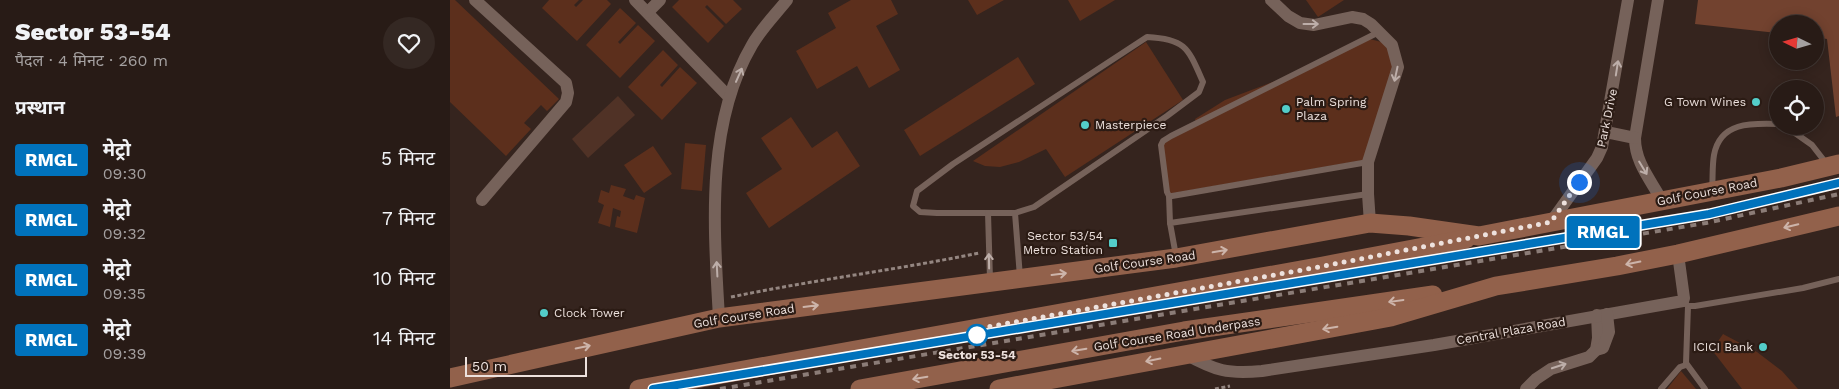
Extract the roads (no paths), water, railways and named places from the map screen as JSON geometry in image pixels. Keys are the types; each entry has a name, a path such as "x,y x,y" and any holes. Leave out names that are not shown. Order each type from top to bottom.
{"main road":[{"name":"Golf Course Road","path":"450,378 719,318 1176,258 1370,223 1409,226 1479,236 1781,178 1834,165"},
{"path":"999,389 1391,317 1496,286 1678,254 1839,216"},
{"path":"639,389 1324,266 1479,236"},
{"name":"Golf Course Road Underpass","path":"860,389 1184,331 1496,286"}],"street":[{"path":"475,0 566,83 568,93 566,102 482,200"},
{"path":"634,0 648,12 729,97"},
{"path":"648,12 660,0"},
{"path":"719,318 715,232 718,154 729,97 752,45 787,0"},
{"path":"1271,0 1300,24 1314,25 1352,17 1367,22 1380,31 1392,45 1398,67 1368,162 1370,223"},
{"name":"Park Drive","path":"1551,222 1597,158 1602,147 1628,0"},
{"path":"1658,0 1635,138 1635,148 1639,163 1662,201"},
{"path":"1606,132 1635,138"},
{"path":"1678,254 1685,304"},
{"name":"Central Plaza Road","path":"1184,354 1208,367 1238,373 1328,362 1602,314 1685,304"},
{"path":"1526,389 1536,379 1551,369 1590,358 1596,350 1603,348 1609,332 1602,314"}],"lane":[{"path":"1176,258 1170,223 1169,196 1160,148 1163,141 1380,31"},
{"path":"1147,36 1173,39 1183,45 1203,82 1199,92 1159,122 1034,207 1015,213 988,213 920,212 913,206 917,191 952,164 1147,36"},
{"path":"1712,191 1714,155 1718,142 1728,130 1754,124 1769,124"},
{"path":"1798,135 1834,165"},
{"path":"1169,196 1368,162"},
{"path":"1170,223 1368,194"},
{"path":"988,213 990,283"},
{"path":"1015,213 1020,279"},
{"name":"Central Plaza Road","path":"1685,304 1695,306 1803,288 1839,279"},
{"path":"1685,304 1686,365 1705,389"},
{"path":"1661,389 1680,367 1686,365"}],"railway":[{"path":"653,389 1709,215 1839,183"},
{"path":"720,389 1706,223 1839,194"}],"metro line":[{"name":"RMGL","path":"653,389 1709,214 1839,183"}],"place":[{"name":"G Town Wines","path":"1756,102"},
{"name":"Palm Spring Plaza","path":"1286,109"},
{"name":"Masterpiece","path":"1085,125"},
{"name":"Sector 53/54 Metro Station","path":"1113,243"},
{"name":"Clock Tower","path":"544,313"},
{"name":"Sector 53-54","path":"977,335"},
{"name":"ICICI Bank","path":"1763,347"}]}
